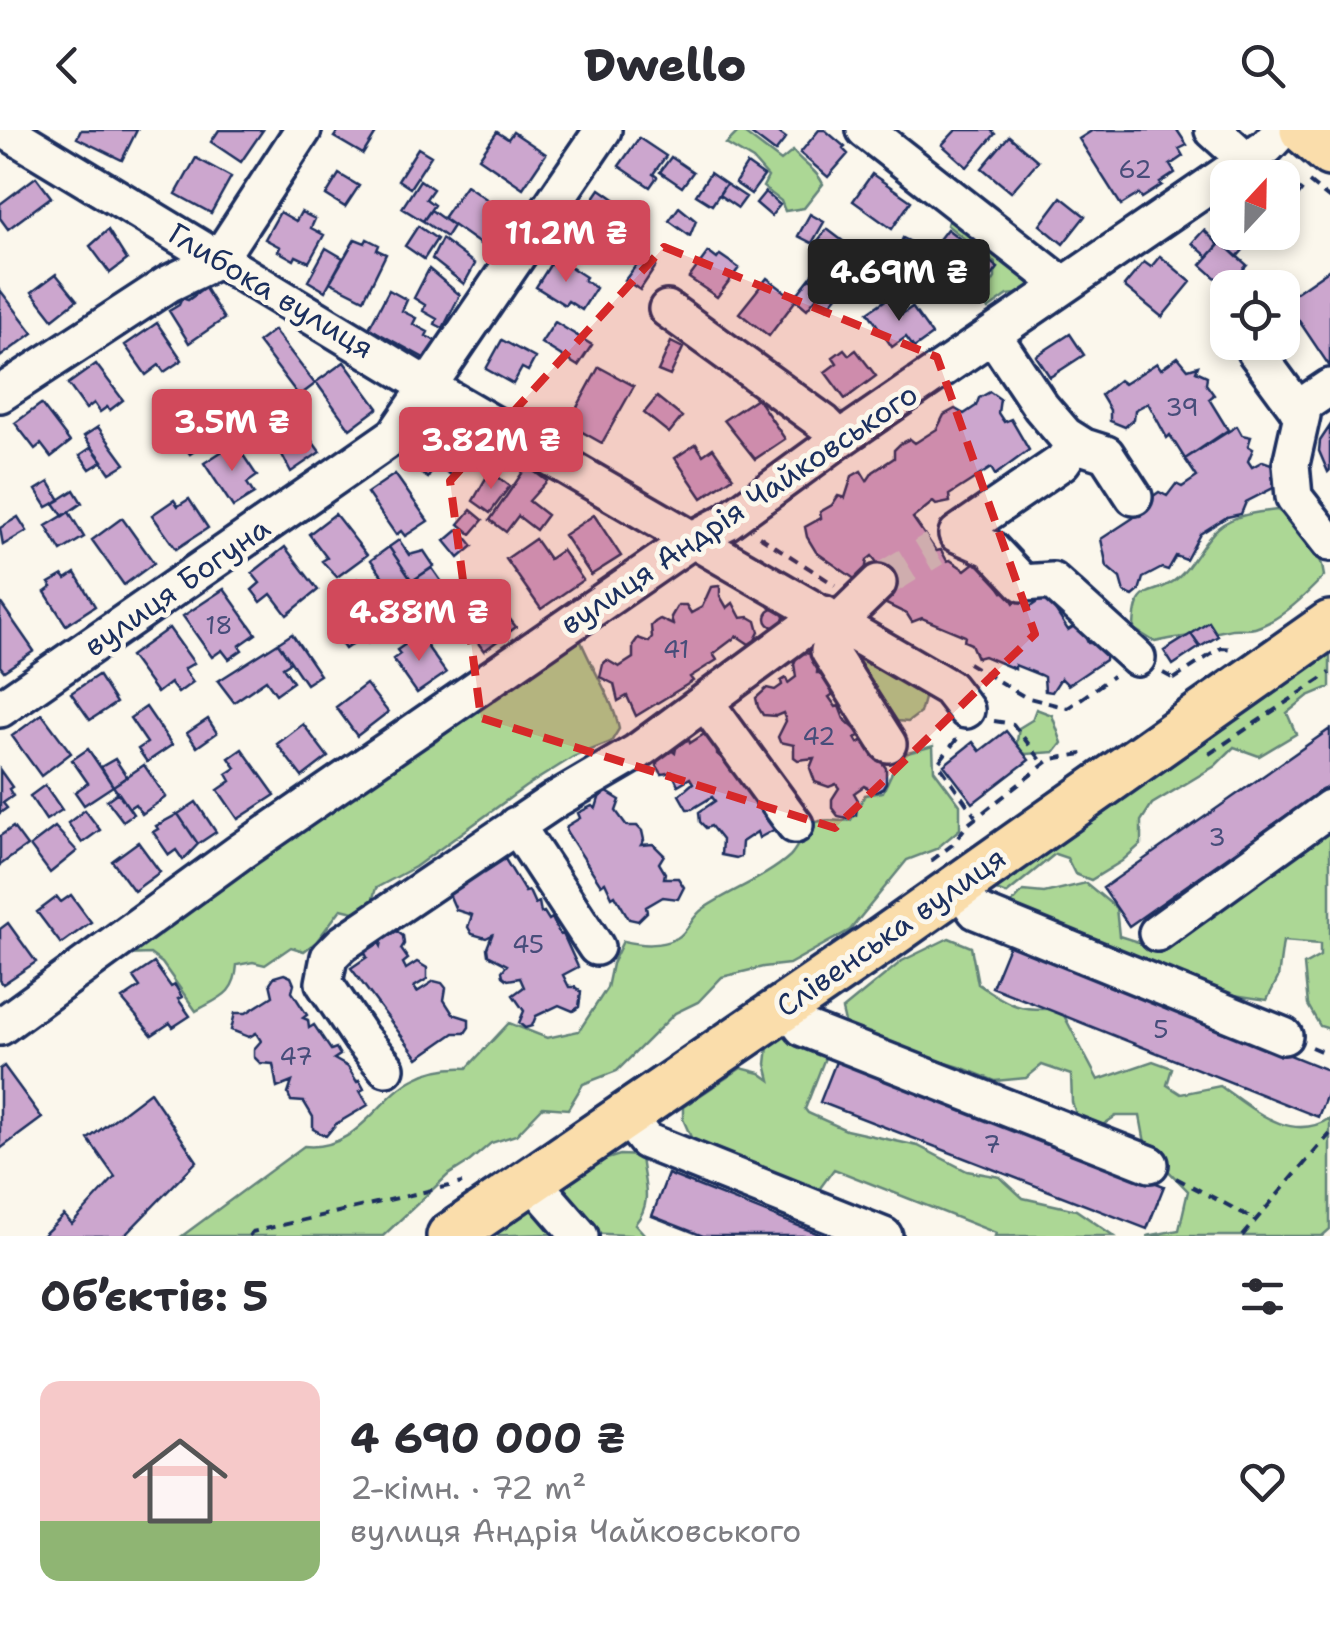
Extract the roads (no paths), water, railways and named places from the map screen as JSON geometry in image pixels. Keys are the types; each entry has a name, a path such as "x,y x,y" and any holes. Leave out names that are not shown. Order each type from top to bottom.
{"main road":[{"path":"1303,130 1330,153"},
{"name":"Слівенська вулиця","path":"450,1236 786,1006 940,876 1330,624"}],"street":[{"name":"Глибока вулиця","path":"5,130 430,387 694,538 850,605 949,688 966,710"},
{"path":"0,394 168,284 218,260 303,130"},
{"name":"вулиця Богуна","path":"0,709 395,435 603,130"},
{"path":"865,130 1063,285"},
{"path":"1213,130 1246,160"},
{"name":"вулиця Андрія Чайковського","path":"1246,160 1282,130"},
{"name":"вулиця Андрія Чайковського","path":"0,1027 240,852 694,538 726,522 1210,185"},
{"path":"667,309 824,423 840,439"},
{"path":"993,335 1041,407 1076,442 1106,454 1134,497"},
{"path":"1261,360 1302,415 1291,464 1294,497 1330,543"},
{"path":"1297,409 1330,386"},
{"path":"1076,442 1062,462 946,541 990,548 1023,583 1052,581 1137,658"},
{"path":"386,1068 324,984 329,957 342,944 516,825 637,752 850,605"},
{"path":"850,605 829,651 888,744"},
{"path":"705,702 795,824"},
{"path":"1158,933 1330,808"},
{"path":"516,825 596,947"},
{"path":"940,876 976,911 1284,1036"},
{"path":"786,1006 803,1028 1150,1164"},
{"path":"626,1116 646,1141 884,1236"},
{"path":"532,1181 580,1236"}],"tunnel":[{"path":"878,583 934,549"}]}
